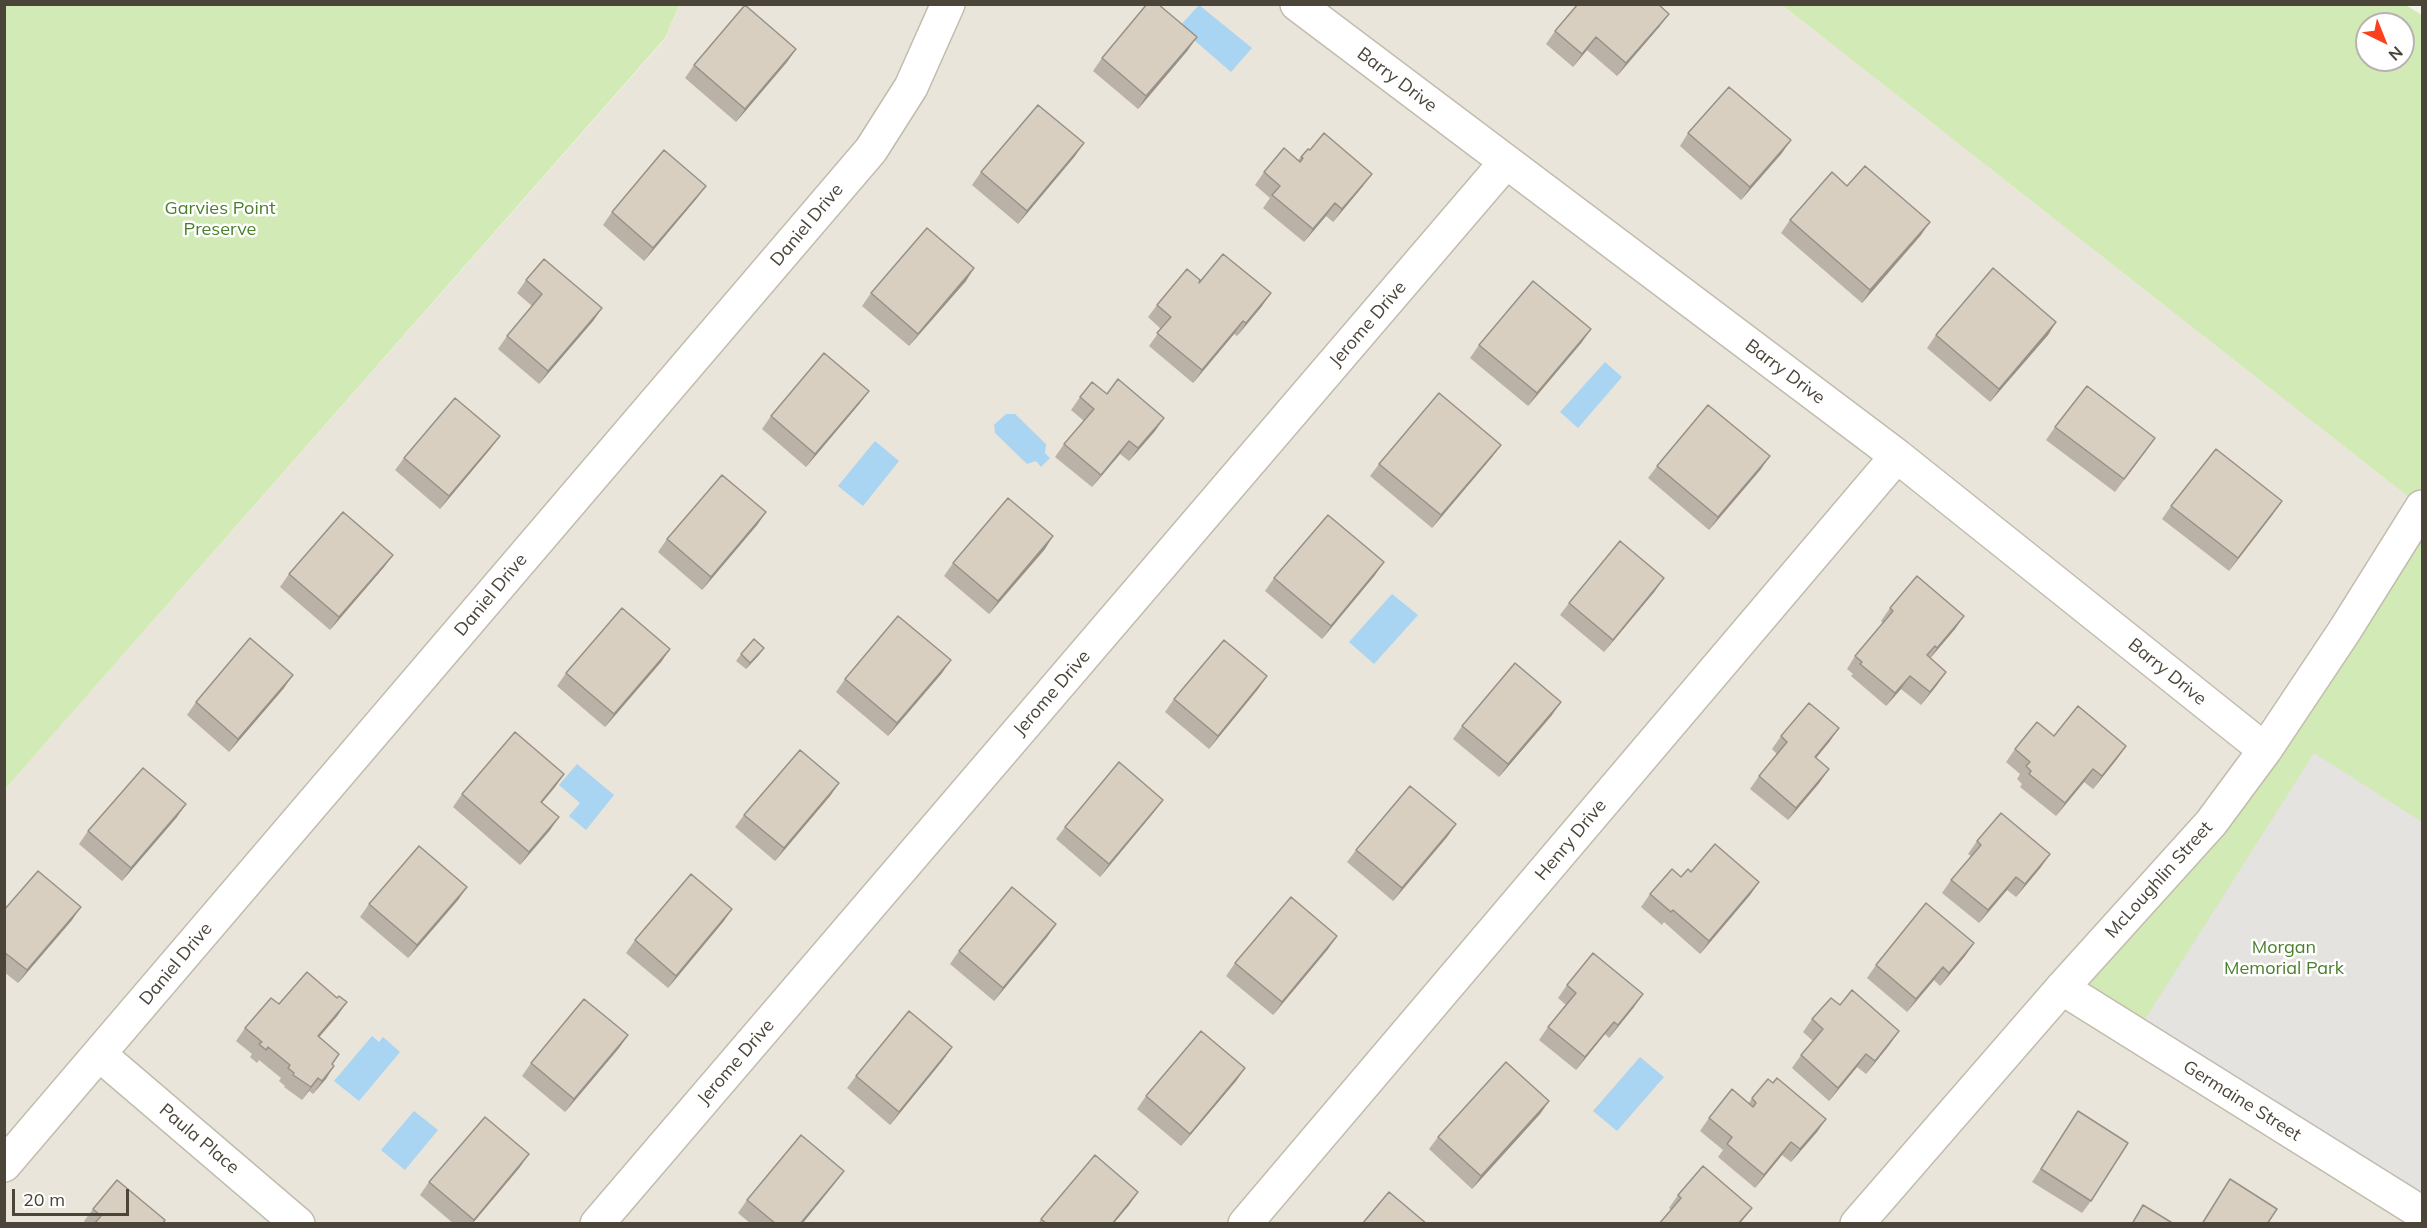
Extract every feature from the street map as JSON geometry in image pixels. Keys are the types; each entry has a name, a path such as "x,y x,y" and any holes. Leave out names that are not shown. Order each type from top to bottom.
{"street":[{"name":"Daniel Drive","path":"4,1165 871,150 911,87 948,4"},
{"name":"Barry Drive","path":"1297,4 1897,456 2265,750"},
{"name":"Jerome Drive","path":"597,1224 1506,162"},
{"name":"Henry Drive","path":"1245,1224 1897,456"},
{"name":"McLoughlin Street","path":"1857,1224 2062,988 2211,823 2265,750 2345,630 2422,507"},
{"name":"Germaine Street","path":"2062,988 2422,1213"},
{"name":"Paula Place","path":"99,1054 298,1224"}],"shaded area":[{"path":"679,5 1782,5 2420,506 2422,1223 5,1224 5,789 665,39"},
{"name":"Morgan Memorial Park","path":"2314,753 2422,822 2422,1213 2137,1032"}],"green space":[{"name":"Garvies Point Preserve","path":"5,4 679,5 665,38 5,789"},
{"path":"2404,4 2422,15 2422,1211 2070,987 2218,825 2420,506 1782,5"}],"water":[{"path":"1199,5 1252,48 1231,72 1179,27"},
{"path":"1605,362 1622,377 1578,428 1560,412"},
{"path":"1006,414 1015,414 1046,444 1045,453 1050,458 1041,467 1036,461 1027,464 995,433 994,425"},
{"path":"875,441 899,461 863,506 838,486"},
{"path":"1392,594 1418,615 1374,664 1349,642"},
{"path":"577,764 614,795 586,830 569,816 580,803 559,785"},
{"path":"372,1036 379,1042 383,1037 400,1052 359,1101 334,1081"},
{"path":"1640,1057 1664,1077 1617,1131 1593,1111"},
{"path":"414,1111 438,1130 405,1170 381,1150"}],"building":[{"path":"1147,4 1158,4 1197,37 1146,96 1102,58"},
{"path":"1578,4 1658,4 1669,14 1626,63 1596,37 1582,54 1555,31"},
{"path":"745,5 796,49 745,109 694,65"},
{"path":"1729,87 1791,140 1750,187 1688,133"},
{"path":"1038,105 1084,143 1027,211 981,172"},
{"path":"1324,133 1372,174 1342,209 1335,203 1313,229 1272,195 1280,186 1264,172 1284,148 1300,162 1303,158 1301,157"},
{"path":"664,150 706,186 653,248 612,212"},
{"path":"1865,166 1930,222 1870,290 1790,220 1832,172 1847,186"},
{"path":"927,228 974,268 918,334 871,293"},
{"path":"1223,254 1271,293 1246,323 1243,321 1202,370 1157,333 1171,317 1157,305 1187,269 1200,280 1199,283"},
{"path":"544,259 602,308 548,371 507,336 542,294 526,280"},
{"path":"1993,268 2056,322 1999,389 1936,335"},
{"path":"1533,281 1591,329 1537,393 1479,345"},
{"path":"824,353 869,391 815,454 771,416"},
{"path":"1118,379 1164,418 1138,448 1129,441 1101,475 1064,444 1094,409 1080,397 1092,382 1107,394"},
{"path":"2087,386 2155,438 2124,479 2055,427"},
{"path":"1439,393 1501,445 1441,515 1379,464"},
{"path":"455,398 500,436 449,496 404,458"},
{"path":"1708,405 1770,456 1718,517 1657,466"},
{"path":"2216,449 2282,501 2238,558 2171,506"},
{"path":"722,475 766,512 711,577 667,539"},
{"path":"1008,498 1053,536 998,601 953,563"},
{"path":"343,512 393,555 339,617 289,574"},
{"path":"1328,515 1384,562 1331,626 1274,578"},
{"path":"1620,541 1664,578 1613,640 1569,603"},
{"path":"1917,576 1964,616 1937,648 1935,646 1927,655 1946,672 1930,692 1910,676 1895,693 1860,664 1862,662 1855,656 1893,611 1890,608"},
{"path":"622,608 670,649 614,714 566,673"},
{"path":"898,616 951,660 897,723 845,679"},
{"path":"250,638 293,675 238,739 196,702"},
{"path":"754,639 764,648 750,663 741,654"},
{"path":"1224,640 1267,676 1218,736 1174,699"},
{"path":"1515,663 1561,702 1508,764 1462,726"},
{"path":"1809,703 1839,728 1815,757 1829,769 1796,808 1759,776 1787,742 1781,736"},
{"path":"2078,706 2126,746 2102,776 2093,769 2065,803 2029,774 2031,771 2026,766 2030,762 2015,749 2037,722 2054,736"},
{"path":"515,732 564,774 541,802 559,817 529,852 462,794"},
{"path":"800,750 839,783 784,848 744,815"},
{"path":"1119,762 1163,800 1109,864 1065,827"},
{"path":"143,768 186,804 131,868 88,831"},
{"path":"1410,786 1456,824 1402,888 1356,850"},
{"path":"2001,813 2050,854 2025,884 2016,877 1988,910 1951,880 1981,845 1977,841"},
{"path":"1715,844 1759,882 1709,941 1673,910 1671,912 1650,894 1672,869 1681,877 1688,869 1691,872"},
{"path":"419,846 467,887 417,945 369,904"},
{"path":"38,871 81,907 27,970 4,952 4,910"},
{"path":"691,874 732,909 676,976 635,940"},
{"path":"1012,887 1056,924 1003,988 959,951"},
{"path":"1291,897 1337,936 1282,1002 1235,963"},
{"path":"1926,903 1974,943 1949,973 1943,967 1916,999 1876,965"},
{"path":"1593,953 1643,994 1618,1025 1614,1022 1585,1057 1548,1027 1576,993 1567,985"},
{"path":"307,972 337,998 339,996 347,1002 318,1036 339,1054 332,1064 334,1066 322,1081 318,1078 311,1087 293,1075 294,1073 288,1068 290,1065 268,1047 266,1050 259,1044 262,1042 245,1028 271,998 279,1004"},
{"path":"1852,990 1899,1031 1875,1061 1866,1054 1838,1088 1801,1055 1823,1029 1812,1019 1831,998 1840,1005"},
{"path":"584,999 628,1035 574,1099 531,1063"},
{"path":"909,1011 952,1047 899,1112 856,1076"},
{"path":"1201,1031 1245,1068 1190,1134 1146,1096"},
{"path":"1506,1062 1549,1101 1481,1176 1438,1137"},
{"path":"1777,1078 1826,1119 1800,1149 1791,1142 1764,1175 1727,1144 1732,1137 1709,1118 1732,1089 1753,1107 1756,1103 1752,1098 1768,1079 1773,1083"},
{"path":"2078,1111 2128,1143 2091,1201 2041,1169"},
{"path":"485,1117 529,1154 474,1220 429,1182"},
{"path":"801,1135 844,1171 800,1224 776,1224 747,1200"},
{"path":"1095,1155 1138,1192 1112,1224 1047,1224 1041,1219"},
{"path":"1703,1166 1752,1208 1738,1224 1659,1224 1681,1198 1678,1195"},
{"path":"2230,1179 2277,1209 2267,1224 2202,1224"},
{"path":"117,1180 165,1220 162,1224 94,1224 101,1216 93,1209"},
{"path":"1389,1192 1427,1224 1362,1224"},
{"path":"2143,1205 2174,1224 2132,1224"}]}
